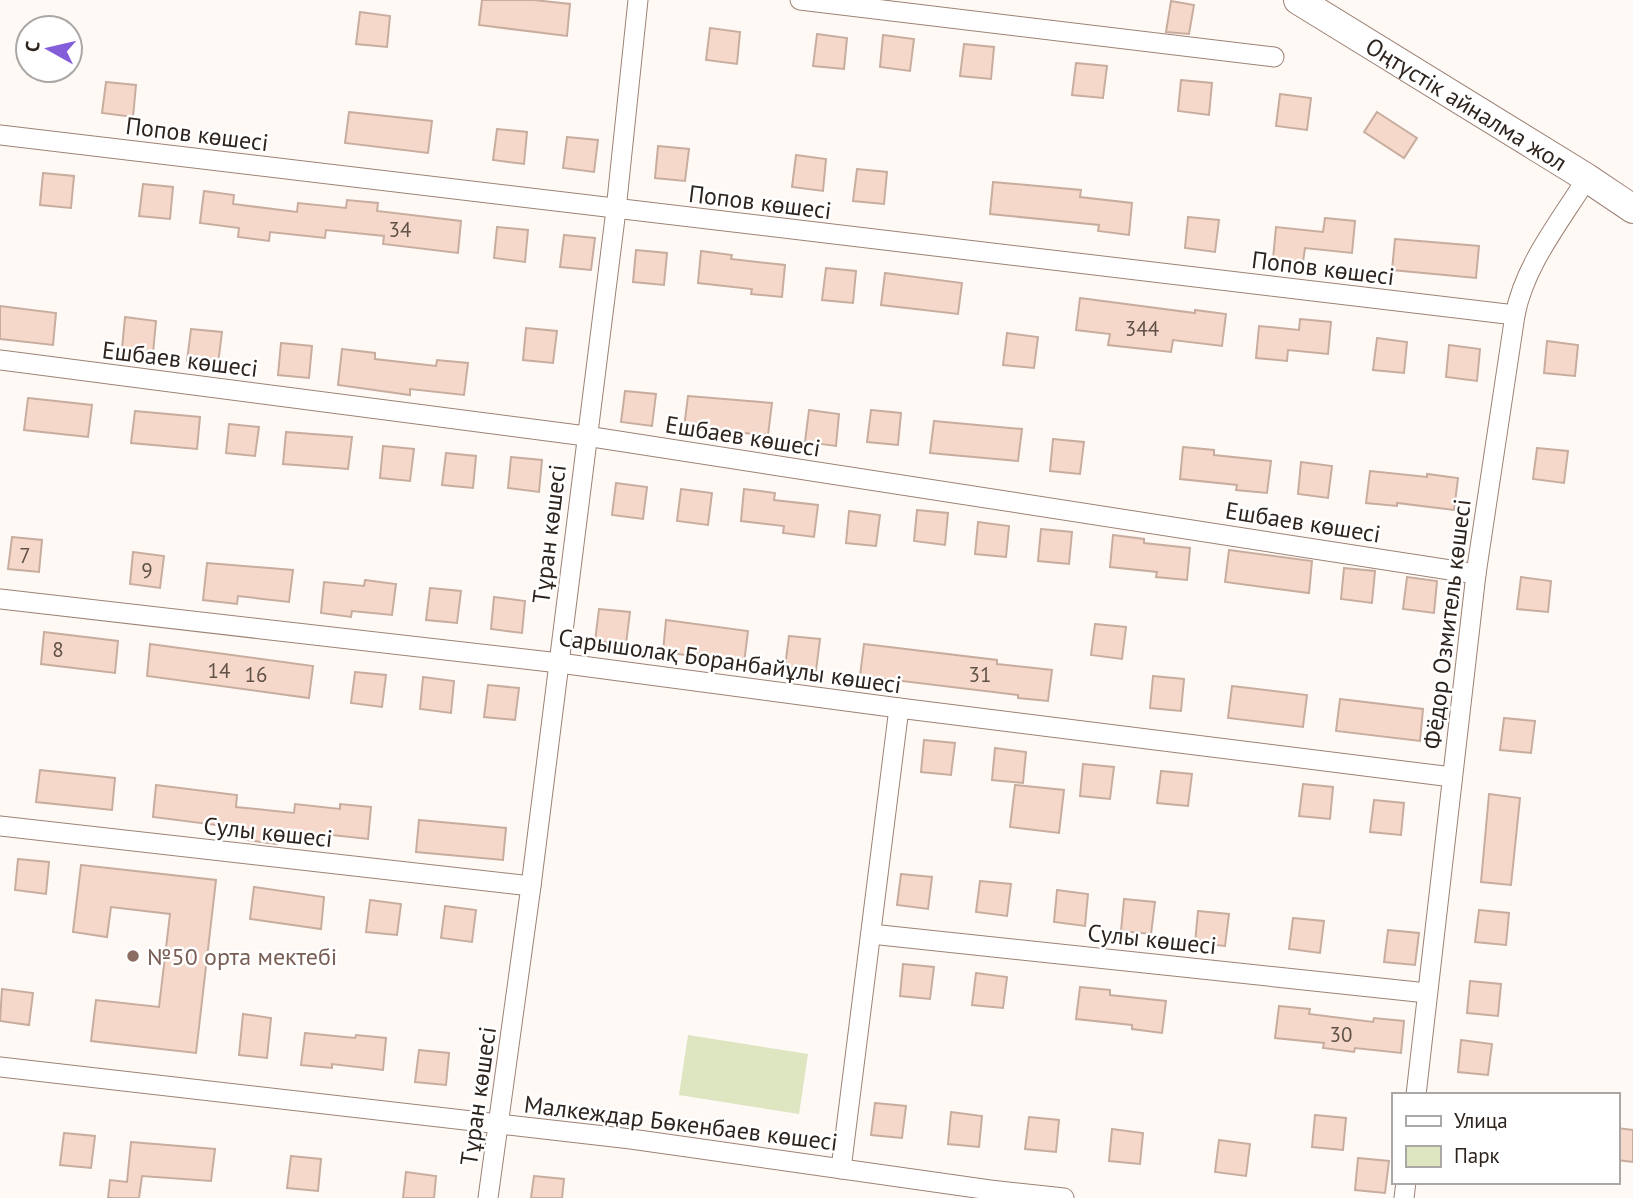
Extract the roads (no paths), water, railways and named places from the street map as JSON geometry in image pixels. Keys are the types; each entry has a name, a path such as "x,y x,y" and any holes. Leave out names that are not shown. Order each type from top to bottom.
{"highway":[{"name":"Оңтүстік айналма жол","path":"1297,0 1633,209"}],"street":[{"name":"Тұран көшесі","path":"488,1198 531,886 616,210 638,0"},
{"path":"800,0 1274,57"},
{"name":"Попов көшесі","path":"0,135 1515,315"},
{"name":"Фёдор Озмитель көшесі","path":"1416,1093 1476,574 1515,315 1520,291 1531,269 1587,178"},
{"name":"Ешбаев көшесі","path":"0,360 586,436 1476,574"},
{"name":"Сарышолақ Боранбайұлы көшесі","path":"0,599 559,663 1452,777"},
{"path":"841,1169 900,708"},
{"name":"Сулы көшесі","path":"0,827 531,886"},
{"name":"Сулы көшесі","path":"871,934 1427,993"},
{"name":"Малкеждар Бөкенбаев көшесі","path":"0,1067 631,1139 1064,1198"}],"place":[{"name":"№50 орта мектебі","path":"133,956"}]}
